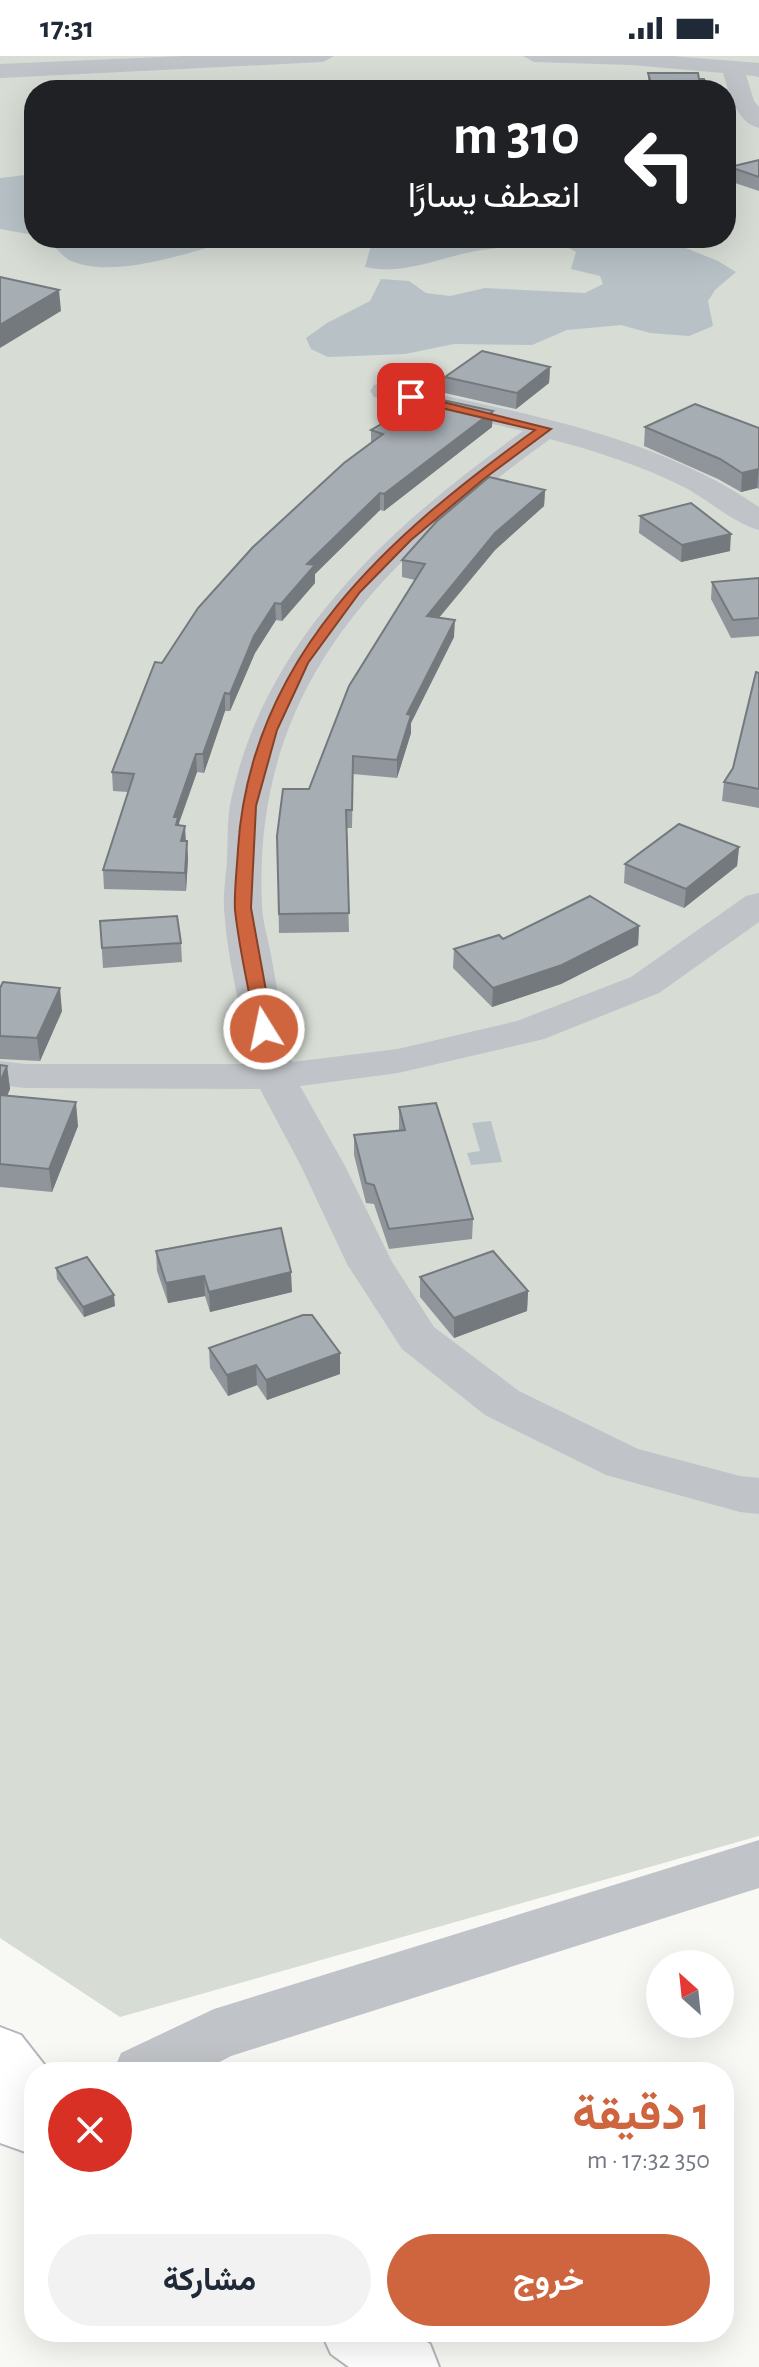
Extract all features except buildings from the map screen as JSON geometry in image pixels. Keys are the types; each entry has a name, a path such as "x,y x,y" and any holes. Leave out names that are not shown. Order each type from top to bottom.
{"main road":[{"path":"0,2054 24,2086"},
{"path":"0,2115 24,2123"},
{"path":"369,2342 406,2367"}],"street":[{"path":"0,71 323,56"},
{"path":"534,56 632,59 759,70"},
{"path":"732,67 743,102 759,121"},
{"path":"384,391 608,447 673,471 745,509 759,521"},
{"path":"545,429 480,476 407,537 356,589 302,663 270,730 248,806 243,908 274,1077 323,1166 370,1264 418,1338 502,1403 623,1463 740,1494 759,1496"},
{"path":"0,1073 25,1076 274,1077 398,1061 530,1030 645,985 759,904"},
{"path":"162,2062 214,2035 759,1864"}],"shaded area":[{"path":"0,56 759,56 759,1836 120,2017 0,1938"},
{"path":"24,175 24,233 0,229 0,178"},
{"path":"56,248 205,248 130,266 87,266 63,255"},
{"path":"370,248 502,248 410,267 365,267"},
{"path":"569,248 686,248 736,272 715,290 708,301 713,326 689,336 650,333 621,325 567,330 532,345 454,344 405,354 328,357 311,349 306,338 327,323 370,301 381,279 409,281 426,293 450,296 485,288 585,293 603,284 600,276 571,269 576,252"},
{"path":"491,1121 502,1162 471,1165 467,1153 480,1151 472,1123"}],"route":[{"path":"264,1029 243,908 248,806 270,730 291,685 302,663 356,589 407,537 480,476 545,429 411,397"}]}
